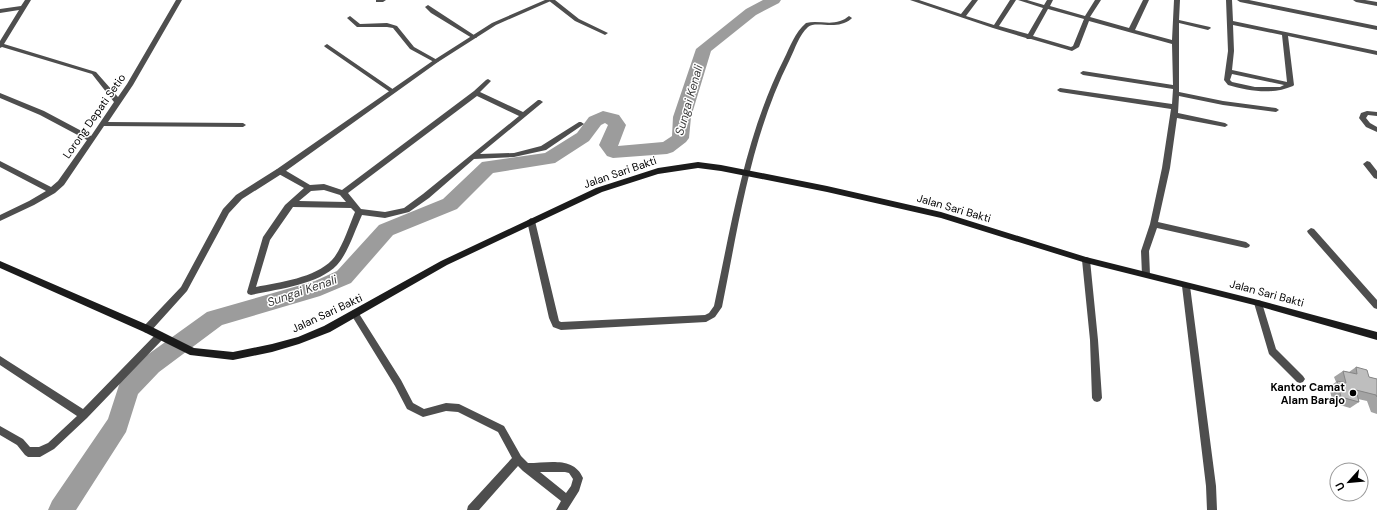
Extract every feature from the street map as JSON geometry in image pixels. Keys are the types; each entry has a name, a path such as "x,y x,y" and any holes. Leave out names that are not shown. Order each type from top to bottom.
{"main road":[{"name":"Jalan Sari Bakti","path":"0,264 148,329 193,352 233,356 272,348 299,340 355,314 444,263 599,190 658,171 698,166 721,168 827,189 942,215 1086,260 1258,303 1377,336"}],"street":[{"path":"28,0 1,45 94,73 118,102"},
{"name":"Lorong Depati Setio","path":"0,218 34,202 52,191 61,183 139,70 179,0"},
{"path":"148,329 184,289 226,211 239,197 280,171 436,61 501,21 550,0 577,20 605,33"},
{"path":"913,0 1029,38 1072,49 1076,47 1087,18 1098,0"},
{"path":"935,7 939,0"},
{"path":"963,16 975,0"},
{"path":"995,27 1013,0"},
{"path":"1021,0 1175,43"},
{"path":"1029,38 1050,0"},
{"path":"1130,31 1146,0"},
{"path":"1146,275 1146,251 1154,224 1166,168 1174,115 1177,0"},
{"path":"1229,0 1230,71 1227,80 1230,84 1236,86 1255,89 1281,89 1291,85"},
{"path":"1240,0 1377,28"},
{"path":"1356,0 1377,4"},
{"path":"428,6 433,12 474,37"},
{"path":"0,11 23,8"},
{"path":"350,18 359,26 387,25 395,27 412,48 436,61"},
{"path":"531,222 553,318 556,324 561,326 706,318 712,315 718,307 746,174 765,108 777,76 804,27 814,23 840,24 846,22 850,18"},
{"path":"1176,21 1208,28"},
{"path":"1230,22 1377,53"},
{"path":"1285,34 1291,85"},
{"path":"327,46 392,91"},
{"path":"1230,71 1291,85"},
{"path":"1083,73 1175,90 1223,103 1276,110"},
{"path":"343,193 476,93 488,81"},
{"path":"1060,90 1174,107"},
{"path":"476,93 523,116"},
{"path":"0,95 42,113 91,139"},
{"path":"280,171 309,188 324,187 343,193 359,212 385,215 406,210 426,196 540,102"},
{"path":"1377,114 1367,113 1363,115 1362,118 1368,125 1377,130"},
{"path":"1174,115 1225,124"},
{"path":"102,124 244,125"},
{"path":"472,157 514,155 543,148 581,124"},
{"path":"0,164 52,191"},
{"path":"1367,164 1377,176"},
{"path":"309,188 292,204 266,239 251,292 313,276 324,271 336,261 359,212"},
{"path":"292,204 354,205"},
{"path":"1154,224 1246,245"},
{"path":"1311,231 1377,306"},
{"path":"1086,260 1094,340 1097,398"},
{"path":"1186,286 1211,486 1212,510"},
{"path":"1258,303 1272,350 1300,379"},
{"path":"355,314 398,383 410,406 423,413 446,407 459,408 501,429 518,459 526,468 568,500"},
{"path":"0,430 20,442 28,452 40,452 51,446 84,415 160,336"},
{"path":"0,360 84,415"},
{"path":"472,510 518,459"},
{"path":"526,468 565,467 572,470 578,478 575,488 561,510"}],"building":[{"path":"1356,367 1367,370 1369,377 1377,379 1377,397 1376,395 1356,390 1359,402 1341,397 1337,381 1346,383 1343,371 1357,374"}],"waterway":[{"name":"Sungai Kenali","path":"61,510 118,424 128,389 151,365 215,318 320,288 344,277 386,230 450,204 488,167 549,159 583,137 595,121 603,117 613,119 617,125 608,145 613,152 667,148 680,138 682,117 704,49 751,12 774,0"}],"place":[{"name":"Kantor Camat Alam Barajo","path":"1353,393"}]}
